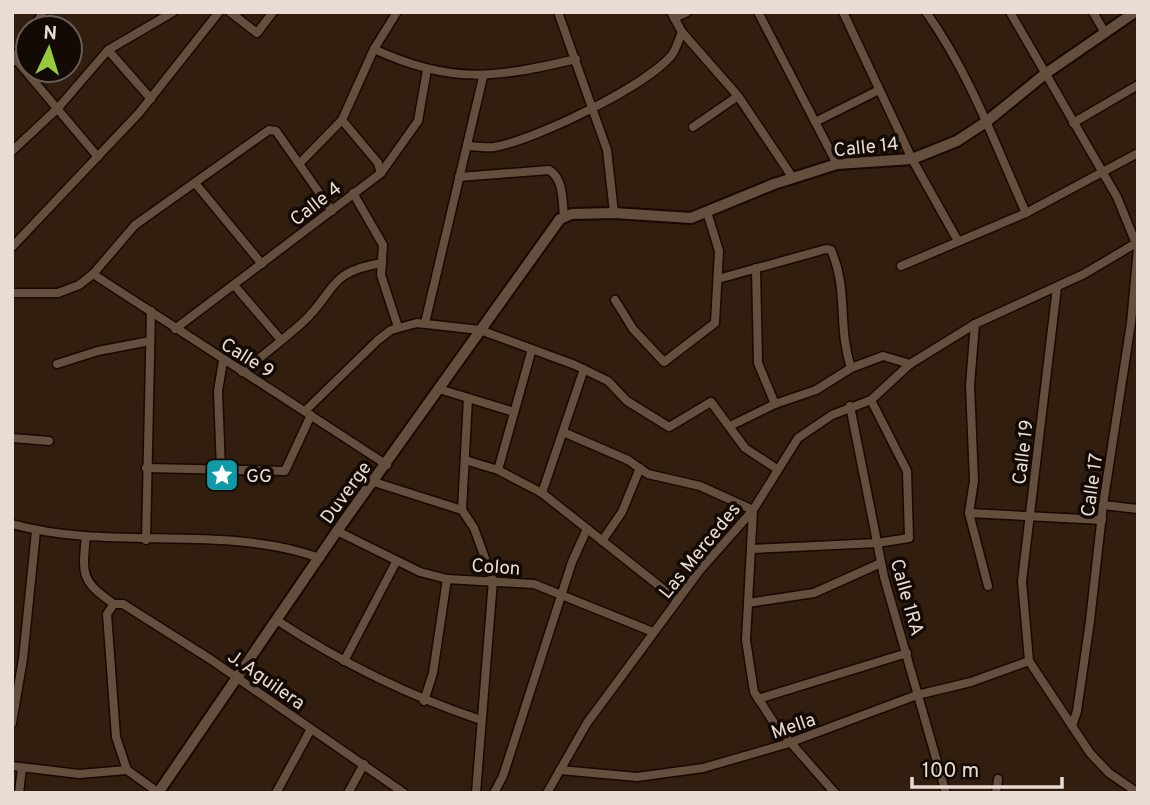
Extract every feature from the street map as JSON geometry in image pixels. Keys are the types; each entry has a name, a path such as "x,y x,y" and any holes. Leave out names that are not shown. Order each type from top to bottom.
{"street":[{"path":"12,151 58,108 108,50 173,12"},
{"path":"230,12 255,33 260,32 272,12"},
{"path":"299,164 342,120 374,49 397,12"},
{"path":"558,12 594,107 607,150 614,212"},
{"path":"687,12 673,15 682,32 738,96 793,178"},
{"path":"758,12 837,164"},
{"path":"843,12 912,159 958,241"},
{"path":"926,12 942,35 986,122 1026,213"},
{"name":"Calle 17","path":"1010,12 1117,197 1137,245 1131,323 1103,505 1077,711 1072,726"},
{"path":"1093,12 1105,33"},
{"name":"Calle 14","path":"564,216 614,212 691,218 793,178 837,164 912,159 957,141 986,122 1045,74 1135,12"},
{"path":"12,247 151,99 215,14"},
{"path":"467,146 493,147 514,141 594,107 636,83 672,55 682,32"},
{"path":"374,49 427,70 483,77 514,74 576,59"},
{"path":"108,50 151,99"},
{"path":"13,59 98,157"},
{"name":"Calle 4","path":"175,329 381,173 418,121 427,70"},
{"path":"421,323 483,77"},
{"path":"1073,124 1138,85"},
{"path":"815,122 879,90"},
{"path":"693,127 738,96"},
{"path":"342,120 378,163 381,173"},
{"path":"12,293 58,293 79,285 93,274 135,225 273,129 332,211"},
{"path":"901,266 1026,213 1138,153"},
{"path":"459,177 549,170 556,174 560,182 564,216"},
{"path":"195,183 262,264"},
{"path":"353,193 383,245 381,275 398,327"},
{"path":"615,300 633,329 664,362 715,323 719,251 707,212"},
{"name":"Duverge","path":"159,793 337,531 387,465 555,224 564,216"},
{"name":"Las Mercedes","path":"547,793 587,723 677,600 753,510 776,469 798,438 850,406 871,400 910,364 975,324 1137,245"},
{"path":"718,279 826,249 831,250 841,274 843,344 851,368"},
{"path":"242,372 281,341 318,306 336,280 358,267 382,263"},
{"path":"756,268 758,363 775,404"},
{"name":"Calle 9","path":"93,274 223,361 387,465"},
{"path":"234,285 281,341"},
{"name":"Calle 19","path":"1028,661 1022,581 1057,286"},
{"path":"146,540 150,311"},
{"path":"146,468 285,471 308,413 378,340 398,327 421,323 480,330 584,369 608,381 626,401 669,427 712,402 745,448 776,469"},
{"path":"975,324 970,385 974,481 969,513 988,586"},
{"path":"57,364 98,351 149,341"},
{"path":"498,470 532,349"},
{"path":"730,426 775,404 816,390 851,368 883,356 910,364"},
{"path":"221,470 218,391 223,361"},
{"path":"542,493 584,369"},
{"path":"439,389 514,412"},
{"path":"468,398 462,510 474,528 493,580 476,793"},
{"path":"751,549 877,543 909,538 907,471 871,400"},
{"name":"Calle 1RA","path":"850,406 881,563 946,793"},
{"path":"563,432 648,474 700,486 753,510 748,668 758,699 832,792"},
{"path":"12,438 50,441"},
{"path":"465,460 498,470 542,493 677,600"},
{"path":"602,541 622,512 640,468"},
{"path":"374,482 462,510"},
{"path":"1103,505 1138,509"},
{"path":"969,513 1030,519 1102,520"},
{"path":"12,524 36,531 86,536 241,542 288,547 320,558"},
{"path":"494,793 503,776 572,562 587,529"},
{"path":"12,723 23,659 36,531"},
{"name":"Colon","path":"337,531 396,562 447,579 534,584 653,632"},
{"name":"J. Aguilera","path":"86,536 84,567 87,582 112,606 123,604 239,678 404,793"},
{"path":"344,661 396,562"},
{"path":"748,603 814,593 881,563"},
{"path":"424,701 433,673 447,579"},
{"path":"112,606 111,704 116,737 127,770 159,793"},
{"path":"278,621 344,661 424,701 481,720"},
{"path":"758,699 907,653"},
{"path":"12,657 23,659"},
{"path":"1028,661 1090,752 1109,772 1137,791"},
{"name":"Mella","path":"560,771 637,777 703,768 792,743 917,695 971,682 1028,661"},
{"path":"276,793 311,729"},
{"path":"348,793 364,764"},
{"path":"12,766 79,774 127,770"},
{"path":"19,793 22,768"},
{"path":"996,793 998,779"}],"place":[{"name":"GG","path":"222,475"}]}
